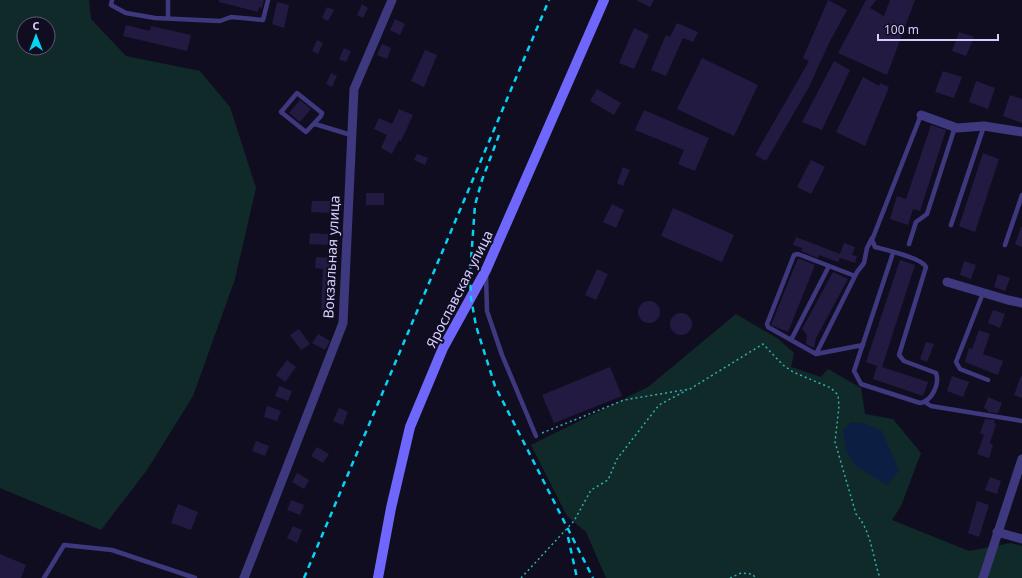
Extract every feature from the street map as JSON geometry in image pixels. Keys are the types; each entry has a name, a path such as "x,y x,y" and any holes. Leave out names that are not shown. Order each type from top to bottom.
{"main road":[{"name":"Ярославская улица","path":"378,578 391,508 410,427 443,348 486,270 604,0"}],"street":[{"name":"Вокзальная улица","path":"244,578 343,323 354,89 392,0"},
{"path":"921,115 955,127 984,126 1022,132"},
{"path":"947,282 1022,303"},
{"path":"983,578 1022,459"},
{"path":"997,532 1022,539"}],"lane":[{"path":"112,0 111,5 126,13 155,18 220,21 231,17 263,20 268,0"},
{"path":"168,0 168,18"},
{"path":"294,94 300,94 320,110 321,116 315,124 309,131 303,132 282,114 282,109 294,94"},
{"path":"816,354 855,276 864,263 867,248 921,115"},
{"path":"315,124 351,135"},
{"path":"951,226 984,126"},
{"path":"909,244 916,222 927,214 955,127"},
{"path":"1005,245 1022,195"},
{"path":"873,236 872,240 875,247 922,262 926,267 899,354 904,361 936,373 936,381 931,398 920,403 861,384 854,371 893,253"},
{"path":"855,276 798,254 794,255 767,324 768,327 816,354 863,345"},
{"path":"791,340 829,266"},
{"path":"486,270 487,311 502,355 536,436"},
{"path":"983,293 956,362 960,369 988,380"},
{"path":"925,402 931,406 1022,421"},
{"path":"44,578 64,544 112,550 195,578"}],"path":[{"path":"521,578 574,521 591,490 608,480 617,459 659,406 690,389 763,344 783,365 793,372 831,388 838,395 839,406 835,442 856,514 862,521 873,545 874,561 880,578"},
{"path":"536,436 624,400 690,389"},
{"path":"730,578 741,573 752,574 756,578"}],"green space":[{"path":"0,0 89,0 91,19 126,56 200,71 230,107 256,188 235,279 193,396 147,470 101,530 0,488"},
{"path":"736,314 777,338 794,353 791,367 821,377 828,369 861,388 865,414 893,419 921,453 901,506 892,520 969,551 1011,543 1022,546 1022,578 606,578 586,532 567,516 531,445 648,387"}],"water":[{"path":"851,422 863,423 882,431 899,471 887,485 856,466 846,451 843,430"}],"building":[{"path":"219,0 264,0 262,8 259,7 258,12 219,2"},
{"path":"636,0 654,0 650,7"},
{"path":"828,0 847,10 829,43 809,87 766,161 755,155 809,61 803,58"},
{"path":"866,0 876,0 870,8 884,16 890,0 915,0 887,75 838,53"},
{"path":"277,2 289,5 284,28 272,24"},
{"path":"362,4 368,8 363,18 357,15"},
{"path":"327,7 334,10 328,21 322,18"},
{"path":"395,19 405,24 400,35 390,30"},
{"path":"677,23 698,32 693,42 683,38 666,76 651,70 666,35 670,37"},
{"path":"126,25 150,31 151,26 191,35 187,51 123,36"},
{"path":"634,28 649,35 634,69 619,63"},
{"path":"959,32 974,37 966,56 952,51"},
{"path":"317,40 323,43 318,54 312,51"},
{"path":"382,44 391,48 387,59 377,55"},
{"path":"344,48 351,51 346,62 339,59"},
{"path":"425,50 437,55 424,87 411,81"},
{"path":"702,58 758,85 734,136 677,109"},
{"path":"834,61 850,70 822,130 802,122"},
{"path":"943,71 962,77 954,98 935,92"},
{"path":"331,73 337,76 332,87 326,84"},
{"path":"863,77 879,86 880,83 889,87 865,146 836,132"},
{"path":"976,81 995,88 988,109 969,102"},
{"path":"597,89 621,103 614,115 590,101"},
{"path":"1010,95 1022,99 1022,123 1003,116"},
{"path":"300,100 311,109 300,122 289,113"},
{"path":"399,109 413,115 401,141 399,140 392,154 381,148 387,135 374,129 379,118 392,124"},
{"path":"644,110 709,138 695,171 678,164 684,150 635,130"},
{"path":"931,125 946,130 920,211 913,209 908,225 890,219 897,196 906,199"},
{"path":"983,153 999,159 975,232 959,226"},
{"path":"417,154 428,158 425,165 414,160"},
{"path":"811,160 825,167 811,194 797,187"},
{"path":"623,167 630,170 623,186 617,183"},
{"path":"366,193 384,193 384,205 366,205"},
{"path":"312,201 331,201 330,213 311,212"},
{"path":"612,204 624,210 616,228 603,222"},
{"path":"673,208 734,235 722,262 661,236"},
{"path":"1022,227 1022,247 1015,244"},
{"path":"310,233 328,234 328,245 309,244"},
{"path":"796,237 840,254 844,243 855,247 852,255 857,256 855,263 840,258 838,262 819,255 818,258 801,251 802,248 793,245"},
{"path":"316,257 334,258 332,311 321,310 323,269 315,268"},
{"path":"798,258 815,265 788,332 771,325"},
{"path":"900,260 915,265 882,367 928,382 923,396 873,379 877,366 866,362"},
{"path":"964,261 976,265 971,279 960,275"},
{"path":"597,269 608,274 596,300 585,295"},
{"path":"833,272 848,279 816,338 814,348 806,344 807,335 802,329"},
{"path":"998,274 1010,278 1005,291 994,287"},
{"path":"649,301 657,304 660,312 657,320 649,323 641,320 638,312 641,304"},
{"path":"993,310 1005,314 1000,328 988,323"},
{"path":"681,313 689,316 692,324 689,332 681,335 673,332 670,324 673,316"},
{"path":"299,329 310,344 301,350 290,335"},
{"path":"979,330 990,334 983,354 1003,361 998,375 965,362 969,348 972,349"},
{"path":"318,334 330,341 325,350 312,343"},
{"path":"926,342 934,344 927,362 920,359"},
{"path":"287,360 296,367 285,382 276,375"},
{"path":"610,367 622,396 554,423 542,395"},
{"path":"952,376 969,382 963,397 947,391"},
{"path":"1021,376 1022,377 1022,398 1014,395"},
{"path":"279,386 292,391 288,401 275,396"},
{"path":"988,397 1002,403 998,413 988,412 988,410 984,408"},
{"path":"267,406 281,411 277,421 264,417"},
{"path":"339,408 348,412 343,425 333,421"},
{"path":"985,419 995,420 994,423 996,424 990,443 993,445 989,458 977,454 984,435 980,433"},
{"path":"256,441 269,446 265,456 252,451"},
{"path":"317,447 329,454 323,463 311,456"},
{"path":"297,473 309,480 304,489 292,482"},
{"path":"990,477 1001,481 997,494 985,490"},
{"path":"291,500 304,505 300,515 287,510"},
{"path":"977,501 989,505 979,537 968,533"},
{"path":"178,504 198,512 191,530 171,523"},
{"path":"293,526 302,530 297,543 287,538"},
{"path":"0,554 26,565 21,578 0,578"}],"railway":[{"path":"304,578 549,0"},
{"path":"499,135 482,180 475,205 470,274 471,298 476,326 495,386 593,578"},
{"path":"568,537 577,578"}]}
